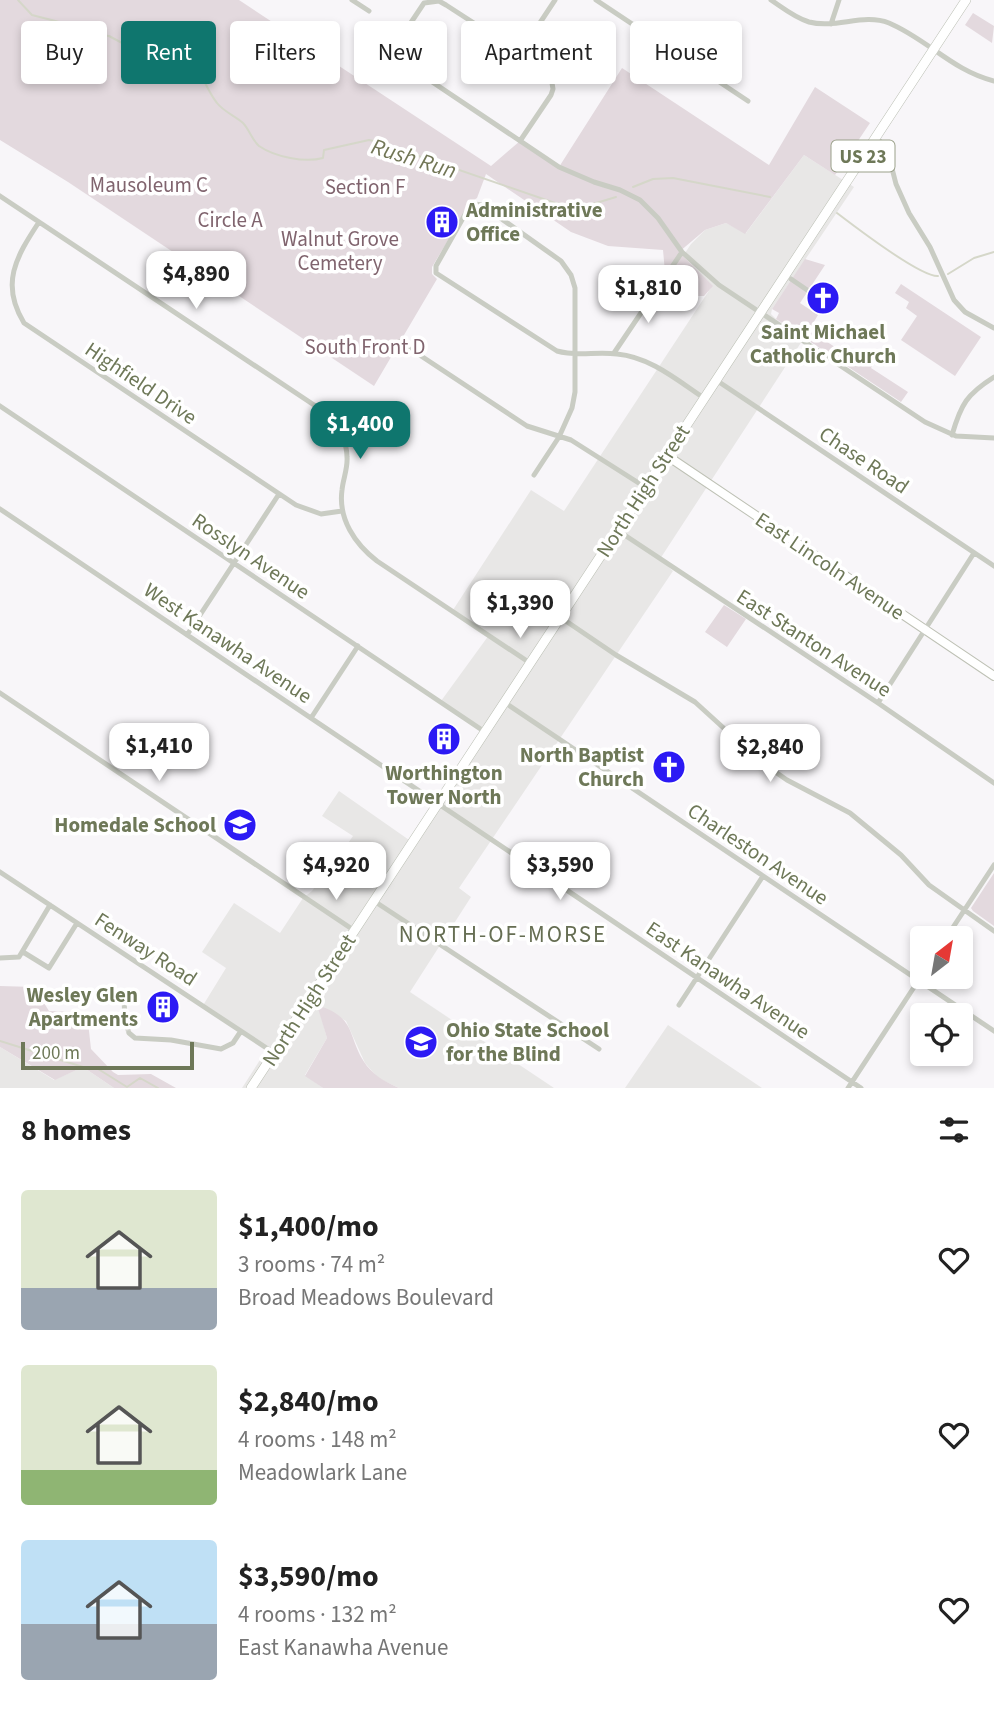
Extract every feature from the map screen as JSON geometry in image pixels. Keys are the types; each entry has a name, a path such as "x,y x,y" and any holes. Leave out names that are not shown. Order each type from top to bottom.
{"main road":[{"name":"North High Street","path":"251,1088 966,0"},
{"name":"East Lincoln Avenue","path":"666,456 994,676"}],"street":[{"path":"352,0 369,11"},
{"path":"541,21 555,0"},
{"path":"596,0 748,101"},
{"path":"771,0 807,22 831,24 877,20 898,28 962,69 994,81"},
{"path":"831,24 839,0"},
{"path":"471,21 439,1 430,1 419,8 396,45 397,52 404,63 559,167 631,195 658,218 682,251 719,285 925,422 952,435 994,438"},
{"path":"520,141 551,94 552,84"},
{"path":"876,137 887,149 896,184 909,213 930,247 954,300 965,312 994,328"},
{"path":"0,196 326,413 341,432 347,451 341,494 342,510 355,539 372,556 530,663"},
{"path":"534,475 559,437 572,408 575,355 575,288 566,268 554,256 478,203 467,211 455,231 436,266 436,273 557,351 575,355 614,353 651,364 704,398"},
{"name":"Highfield Drive","path":"39,222 12,263 7,282 12,306 24,323 279,494 313,512 330,513 342,510"},
{"path":"614,353 682,251"},
{"path":"791,279 810,292"},
{"path":"400,342 527,426 589,450 645,487"},
{"path":"952,435 962,405 968,396 994,377"},
{"name":"Chase Road","path":"716,380 994,566"},
{"name":"Rosslyn Avenue","path":"0,406 485,732"},
{"path":"187,635 279,494"},
{"name":"West Kanawha Avenue","path":"0,509 438,803"},
{"name":"East Stanton Avenue","path":"617,530 994,783"},
{"path":"878,703 974,553"},
{"path":"560,617 616,655 695,702 761,762 786,779 850,813 893,848 929,885 994,930"},
{"path":"311,718 358,646"},
{"path":"0,693 355,930"},
{"name":"Charleston Avenue","path":"504,702 910,972"},
{"name":"East Kanawha Avenue","path":"438,803 850,1085 861,1088"},
{"path":"954,926 994,865"},
{"name":"Fenway Road","path":"0,872 274,1053"},
{"path":"679,1005 763,876"},
{"path":"374,901 599,1049"},
{"path":"0,958 19,957 50,905"},
{"path":"23,952 49,968 78,923"},
{"path":"850,1085 913,989"},
{"name":"Charleston Avenue","path":"935,989 994,1031"},
{"path":"124,999 125,1020"},
{"path":"129,1033 135,1038 171,1040 221,1049 233,1043 241,1031"}],"shaded area":[{"path":"804,155 854,187 772,309 771,314 776,319 804,338 660,559 673,571 459,888 471,897 410,992 554,1088 399,1088 378,1078 365,1063 346,1021 318,1005 327,1038 305,1075 323,1088 242,1088 267,1049 202,1007 226,968 202,952 234,903 280,933 303,898 312,891 341,848 344,849 353,836 322,816 339,791 412,842 486,732 441,701 489,635 453,610 531,490 564,511 712,286 683,256 691,244 705,230 726,223 746,233"},
{"name":"Ohio State School for the Blind","path":"668,1025 762,1088 625,1088"},
{"path":"0,1047 54,1080 83,1067 114,1088 0,1088"}],"green space":[{"path":"0,0 239,0 271,21 230,21 230,84 340,84 340,67 354,76 354,84 367,84 491,166 520,141 559,167 612,84 616,84 616,77 622,68 630,73 630,84 646,84 769,165 815,87 870,123 835,175 804,155 745,234 726,223 705,230 679,252 713,286 704,296 686,296 666,283 663,250 608,246 571,232 486,174 477,198 471,202 432,267 432,274 437,279 374,386 68,182 0,140"},
{"path":"973,13 994,26 992,43 965,25"},
{"path":"805,259 825,265 800,303 818,315 809,330 844,353 848,348 873,364 871,368 908,392 901,402 776,319 779,313 772,309"},
{"path":"901,284 981,337 955,376 901,340 917,316 906,308 909,302 895,293"},
{"path":"724,605 746,619 727,647 705,632"},
{"path":"994,873 994,926 971,908"},
{"path":"0,986 34,987 49,1011 77,1012 88,1022 91,1049 118,1075 151,1074 176,1088 114,1088 83,1067 55,1080 0,1047"},
{"path":"317,1005 340,1016 350,1030 367,1066 382,1079 399,1088 323,1088 305,1076 327,1038"}],"waterway":[{"name":"Rush Run","path":"18,0 32,15 67,24 90,34 109,36 134,46 147,56 168,57 184,67 197,69 211,95 220,106 243,123 254,141 282,156 299,159 323,158 324,150 369,140 555,203 583,207 616,197"},
{"name":"Rush Run","path":"633,187 653,179 673,178 770,197"},
{"name":"Rush Run","path":"837,213 903,260 938,276"},
{"name":"Rush Run","path":"948,274 974,258 994,252"},
{"path":"0,1041 83,1067 95,1067 127,1087 140,1078 158,1088"}],"tunnel":[{"path":"125,1020 129,1033"}],"place":[{"name":"Administrative Office","path":"442,222"},
{"name":"Saint Michael Catholic Church","path":"823,298"},
{"name":"Worthington Tower North","path":"444,739"},
{"name":"North Baptist Church","path":"669,767"},
{"name":"Homedale School","path":"240,825"},
{"name":"Wesley Glen Apartments","path":"163,1007"},
{"name":"Ohio State School for the Blind","path":"421,1042"}],"district":[{"name":"NORTH-OF-MORSE","path":"503,934"}],"park label":[{"name":"Mausoleum C","path":"149,185"},
{"name":"Section F","path":"365,187"},
{"name":"Circle A","path":"230,220"},
{"name":"Walnut Grove Cemetery","path":"340,251"},
{"name":"South Front D","path":"365,347"}]}
